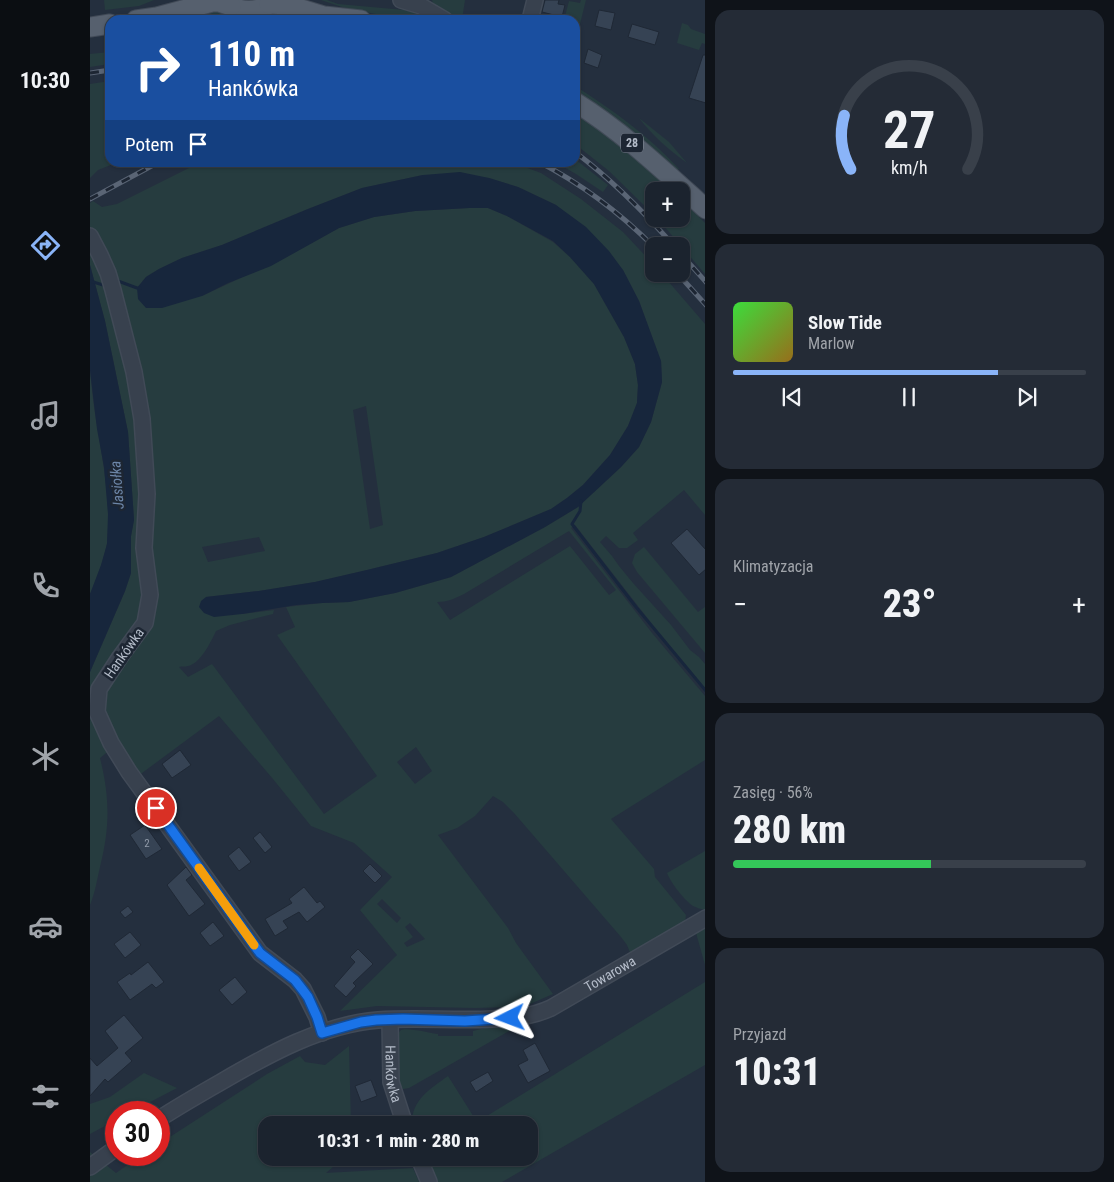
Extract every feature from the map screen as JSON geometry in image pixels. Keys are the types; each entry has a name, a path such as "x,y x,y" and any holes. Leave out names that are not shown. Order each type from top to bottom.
{"main road":[{"path":"150,15 182,0"},
{"path":"310,0 347,15"},
{"path":"164,15 212,2 228,3 240,10 251,11 261,9 271,2 320,15"},
{"name":"28","path":"580,105 633,144 705,209"}],"street":[{"path":"401,0 421,6 436,15"},
{"path":"531,15 535,0"},
{"name":"Hankówka","path":"90,236 100,255 113,290 134,372 142,419 147,494 144,548 150,595 145,622 99,689 97,712 111,743 129,772 260,953 295,980 308,997 322,1033"},
{"name":"Towarowa","path":"170,1113 264,1057 322,1033 361,1022 390,1020 465,1021 533,1016 551,1008 705,918"},
{"name":"Hankówka","path":"390,1020 391,1082 402,1116"},
{"path":"92,1165 105,1156"},
{"path":"422,1166 429,1182"}],"green space":[{"path":"104,0 154,0 139,6 105,10"},
{"path":"321,0 338,4 404,10 422,15 380,15 342,7"},
{"path":"432,0 465,0 463,15 446,15 440,12"},
{"path":"581,0 586,0 580,24 580,15 565,15 569,1 580,3"},
{"path":"208,8 273,11 294,15 186,15"},
{"path":"682,23 688,25 691,29 705,34 705,44 702,43 699,50 677,43"},
{"path":"105,52 105,65 90,67 90,54"},
{"path":"105,82 106,167 98,170 90,178 90,84"},
{"path":"580,89 630,124 679,169 677,170 641,139 580,95"},
{"path":"580,116 635,156 664,182 645,182 645,206 609,171 580,148"},
{"path":"639,118 669,142 687,163 650,131"},
{"path":"580,163 608,185 603,192 564,167 580,167"},
{"path":"191,167 525,167 541,173 581,199 623,232 645,255 645,282 669,282 705,324 705,515 684,490 633,533 638,540 627,548 619,548 606,536 600,542 690,650 705,664 705,688 652,624 575,525 571,528 652,633 705,696 705,760 611,819 654,869 655,877 686,915 685,923 631,955 621,937 514,813 503,802 493,796 475,816 457,828 438,835 508,928 516,943 553,994 530,1004 512,1007 377,1006 340,1011 397,955 360,910 392,877 354,843 311,826 219,716 138,776 101,712 104,687 141,635 147,547 145,427 90,232 90,203 93,201 102,207 117,204","holes":["423,175 489,178 518,187 556,205 623,270 639,301 661,361 662,382 651,422 639,447 621,467 578,507 545,527 451,577 395,593 349,602 286,607 295,627 277,635 377,776 324,814 212,664 188,677 179,667 188,666 197,661 205,652 216,631 230,625 273,614 274,610 242,614 206,597 315,582 437,553 484,537 551,509 583,485 610,455 628,426 637,403 638,385 635,364 624,337 594,284 570,257 553,242 507,216 488,208 415,211 374,217 339,228 290,255 202,296 137,288 146,277 182,258 222,245 362,188","366,406 383,525 370,529 353,410","569,531 616,590 609,595 570,546 450,620 437,602 447,601 460,596","259,537 265,551 208,562 202,547","416,747 432,771 415,784 397,762","382,899 401,918 397,923 377,904","410,923 425,939 407,947 404,943 413,937 405,927"]},
{"path":"690,208 705,223 705,274 690,256 690,237 673,237 665,227 690,227"},
{"path":"90,243 97,256 140,421 144,580 142,623 97,690 111,749 100,758 106,786 108,812 106,839 95,891 90,905 90,672 131,573 131,536 134,520 128,432 105,321 90,265"},
{"path":"90,370 94,408 105,473 108,529 106,549 90,594"},
{"path":"644,547 698,612 705,607 705,653 637,572 632,563 635,554"},
{"path":"705,851 705,910 693,906 686,900 667,873"},
{"path":"705,927 705,965 696,933"},
{"path":"705,982 705,1065 538,1161 538,1116 487,1116"},
{"path":"508,1024 511,1030 409,1088 403,1089 397,1086 394,1042 398,1042 398,1034 401,1030 419,1030 438,1034 438,1036 473,1036 473,1031"},
{"path":"349,1046 351,1116 258,1116 258,1166 334,1166 326,1173 413,1168 419,1182 90,1182 90,1152 116,1173 126,1166 170,1166 170,1137 267,1074 300,1056 305,1062 325,1065"},
{"path":"144,1073 177,1088 152,1101 105,1101 105,1126 90,1134 90,1104 110,1097"},
{"path":"448,1076 473,1116 413,1116 418,1102 423,1096"},
{"path":"427,1166 530,1166 502,1182 434,1182"}],"water":[{"path":"460,172 518,187 556,205 586,227 609,251 623,270 639,301 661,361 662,382 651,422 639,447 621,467 578,507 545,527 451,577 395,593 349,602 296,605 214,617 204,613 199,607 201,601 206,597 315,582 437,553 484,537 551,509 583,485 610,455 628,426 637,403 638,385 635,364 624,337 594,284 553,241 488,208 415,211 374,217 339,228 271,266 228,283 202,296 162,308 146,308 138,299 137,288 146,277 182,258 222,245 362,188 423,175"},
{"name":"Jasiołka","path":"90,265 105,321 128,432 134,520 131,536 131,573 90,672 90,594 107,544 108,514 104,467 90,370"}],"building":[{"path":"545,0 559,0 558,4 565,5 562,15 542,12"},
{"path":"599,10 615,13 611,30 595,26"},
{"path":"632,24 659,32 655,45 628,37"},
{"path":"588,49 602,55 598,68 584,63"},
{"path":"703,55 705,55 705,103 689,98"},
{"path":"687,529 705,549 705,570 699,575 671,543"},
{"path":"180,750 191,765 172,778 162,764"},
{"path":"145,825 162,849 146,859 130,835"},
{"path":"260,832 272,847 265,853 253,838"},
{"path":"239,847 251,862 239,871 228,856"},
{"path":"370,864 382,876 375,883 363,871"},
{"path":"186,867 192,875 186,880 205,904 189,916 167,885"},
{"path":"304,887 317,903 320,901 325,907 307,922 299,912 283,921 288,928 275,936 265,919 292,903 289,899"},
{"path":"128,906 133,912 125,918 120,912"},
{"path":"213,922 224,936 210,946 200,933"},
{"path":"130,932 141,945 125,958 114,944"},
{"path":"358,949 373,964 353,983 356,986 346,997 334,986 355,962 350,957"},
{"path":"148,962 164,982 156,988 152,984 130,1000 117,982 130,973 131,975"},
{"path":"235,977 247,992 232,1005 219,990"},
{"path":"124,1015 143,1038 125,1053 132,1061 108,1082 105,1079 90,1096 90,1058 97,1066 118,1048 105,1031"},
{"path":"535,1043 550,1071 528,1083 518,1065 528,1060 523,1050"},
{"path":"488,1072 493,1081 476,1092 470,1082"},
{"path":"371,1080 377,1096 361,1102 355,1086"}],"waterway":[{"path":"90,281 103,285"},
{"path":"118,281 140,288"},
{"path":"581,501 580,511 572,524 636,607 705,690"}],"railway":[{"path":"90,73 105,71"},
{"path":"580,156 627,197 666,237"},
{"path":"90,199 150,167"},
{"path":"548,167 600,200 645,238"},
{"path":"690,264 705,281"},
{"path":"685,282 705,304"}],"slow traffic":[{"path":"199,868 254,945"}],"route":[{"path":"156,808 260,953 295,980 308,997 322,1033 361,1022 376,1020 465,1021 510,1018"}]}
